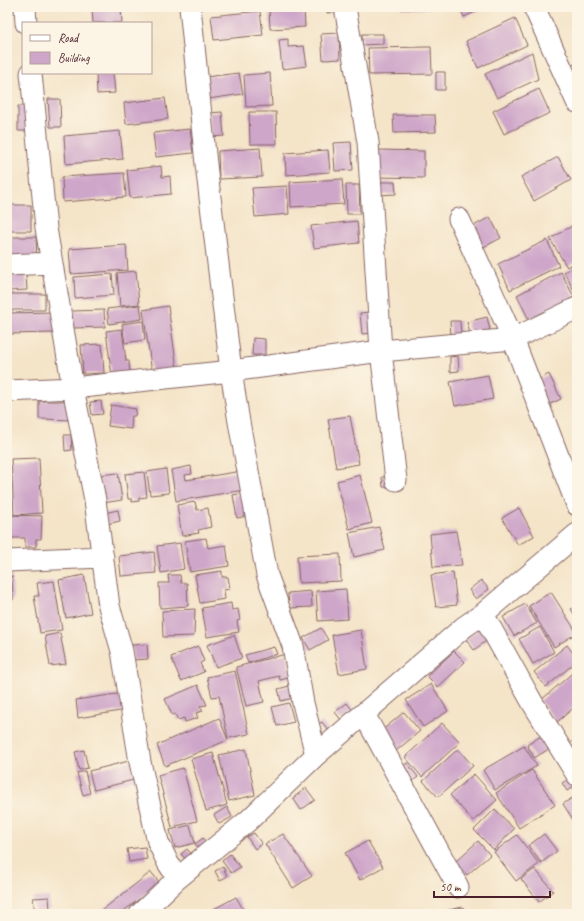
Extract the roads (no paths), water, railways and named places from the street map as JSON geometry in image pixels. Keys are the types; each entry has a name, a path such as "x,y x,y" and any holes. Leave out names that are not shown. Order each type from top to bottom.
{"street":[{"path":"25,7 26,22"},
{"path":"190,7 206,164 231,371 267,575 293,646 303,703 316,754"},
{"path":"345,7 368,142 381,350 396,480"},
{"path":"534,7 577,102"},
{"path":"31,74 46,228 73,388 94,492 110,606 122,651 140,762 158,842 168,863 178,878"},
{"path":"459,219 513,339 577,505"},
{"path":"7,265 52,263"},
{"path":"7,390 73,388 231,371 381,350 513,339 577,308"},
{"path":"140,914 178,878 249,820 316,754 464,627 483,614 577,534"},
{"path":"7,561 103,557"},
{"path":"483,614 532,702 577,776"},
{"path":"364,714 458,887"}]}
